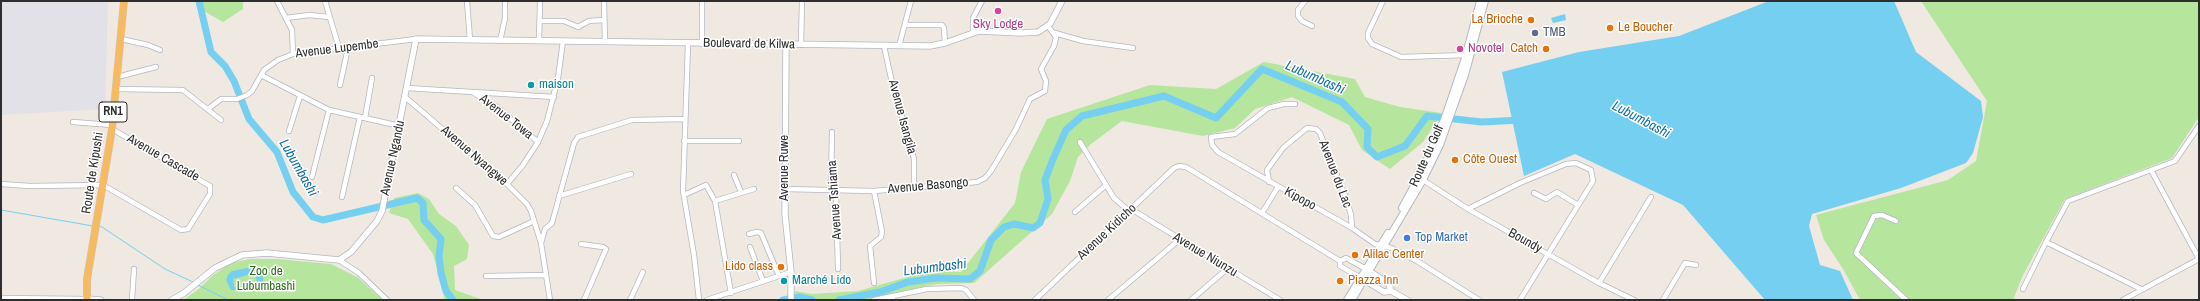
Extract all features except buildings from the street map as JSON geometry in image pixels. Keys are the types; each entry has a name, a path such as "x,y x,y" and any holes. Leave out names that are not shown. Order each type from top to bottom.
{"highway":[{"name":"Route de Kipushi","path":"87,300 87,279 112,127 124,1"}],"main road":[{"name":"Route du Golf","path":"1348,300 1363,279 1421,179 1449,115 1468,55 1480,1"},
{"path":"1468,55 1485,1"},
{"path":"1352,300 1363,279"}],"street":[{"path":"277,1 286,18 293,37 294,54"},
{"path":"325,1 339,48"},
{"path":"467,1 470,40"},
{"path":"500,41 505,1"},
{"path":"539,41 540,1"},
{"path":"604,1 604,42"},
{"path":"702,1 702,44"},
{"path":"801,45 802,1"},
{"path":"899,46 911,1"},
{"path":"973,32 973,18 982,1"},
{"path":"1062,1 1048,26 1055,33 1083,41 1133,48"},
{"path":"1305,1 1298,10 1298,16 1302,21 1312,26"},
{"path":"1383,1 1368,33 1368,38 1372,44 1401,56 1468,55"},
{"path":"286,18 309,15 330,17"},
{"path":"540,21 564,21 578,27 589,21 604,20"},
{"path":"905,25 942,25 944,28 945,43"},
{"name":"Boulevard de Kilwa","path":"416,39 688,44 930,46 945,43 973,32 986,30 1033,33 1048,26"},
{"name":"Avenue Basongo","path":"785,189 874,191 977,182 991,171 1016,129 1030,99 1045,91 1046,81 1041,69 1055,42 1055,33"},
{"path":"121,39 148,45 160,50"},
{"name":"Avenue Lupembe","path":"208,109 221,99 237,99 245,96 252,91 261,75 278,60 294,54 416,39"},
{"name":"Avenue Ngandu","path":"339,260 356,246 382,211 416,39"},
{"path":"506,184 523,165 538,142 547,121 554,97 563,41"},
{"path":"688,44 684,141 684,195 694,255 699,300"},
{"name":"Avenue Ruwe","path":"786,44 785,189 787,246 791,272 791,300"},
{"name":"Avenue Isangila","path":"884,46 891,78 914,159 914,188"},
{"path":"340,85 348,48"},
{"path":"117,77 156,67"},
{"path":"261,75 329,110 400,126"},
{"path":"342,198 372,78"},
{"name":"Avenue Towa","path":"407,88 554,97"},
{"path":"116,89 180,89 221,120"},
{"name":"Avenue Towa","path":"473,92 497,107 538,142"},
{"path":"289,132 300,96"},
{"name":"Avenue Nyangwe","path":"405,97 506,184 526,204 534,221 540,243 550,300"},
{"name":"Kipopo","path":"1295,104 1284,104 1268,108 1235,134 1211,138 1212,145 1218,152 1269,182 1382,246 1402,252 1479,300"},
{"path":"312,177 329,110"},
{"path":"540,243 545,229 552,223 574,143 578,137 632,120 685,119"},
{"path":"72,122 112,127"},
{"path":"2023,289 2068,201 2152,170 2177,159 2199,126"},
{"name":"Avenue Cascade","path":"103,185 183,231 190,227 211,192 208,185 112,127"},
{"name":"Avenue du Lac","path":"1269,182 1266,170 1283,148 1307,128 1316,129 1320,133 1346,198 1351,215 1352,228"},
{"name":"Avenue Tshiama","path":"832,132 831,184 836,194 838,269"},
{"path":"684,141 740,141"},
{"name":"Avenue Niunzu","path":"1080,142 1114,198 1130,210 1274,298 1280,300"},
{"path":"1468,209 1520,183 1573,162 1586,166 1591,170 1592,181 1550,254 1520,300"},
{"name":"Avenue Kidicho","path":"1035,300 1174,168 1179,166 1186,167 1262,214"},
{"path":"2123,300 2199,259 2152,170"},
{"path":"559,196 630,174"},
{"path":"734,175 741,192"},
{"name":"Boundy","path":"1421,179 1468,209 1599,283 1634,300"},
{"path":"1,184 30,186 103,185"},
{"path":"684,195 706,185 715,201 731,293"},
{"path":"1075,212 1106,185"},
{"path":"1278,187 1262,214 1340,261 1340,266 1384,292 1391,291 1407,300"},
{"path":"456,188 475,205 493,236 499,237 534,221"},
{"path":"715,201 754,189"},
{"path":"874,191 882,232 881,237 870,246 874,283"},
{"path":"1534,193 1546,199 1557,192 1578,205"},
{"path":"1599,283 1651,197"},
{"path":"1896,221 1882,215 1874,216 1856,253 1906,300"},
{"path":"749,234 757,232 761,233 779,276"},
{"path":"1108,300 1179,240"},
{"path":"2046,242 2141,289"},
{"path":"581,244 603,247 606,250 584,300"},
{"path":"750,246 763,281"},
{"path":"172,300 223,263 237,257 253,253 339,260 359,273 388,300"},
{"path":"1340,261 1346,258 1368,270 1390,285 1391,291"},
{"path":"1663,300 1686,263 1696,266"},
{"path":"132,300 134,269"},
{"path":"1191,300 1227,269"},
{"path":"630,300 643,272"},
{"path":"707,300 791,272"},
{"path":"486,276 546,275"},
{"path":"874,300 893,298 927,289 961,288 966,290 974,300"},
{"path":"1,298 101,300"}],"shaded area":[{"path":"1,1 108,1 105,109 1,115"}],"green space":[{"path":"201,1 243,1 243,9 223,22 204,11"},
{"path":"1921,1 2199,1 2199,117 2172,158 2065,199 2023,275 2013,300 1860,300 1843,269 1824,240 1816,215 1948,180 1976,161 1987,101"},
{"path":"1264,62 1355,79 1365,97 1400,107 1442,113 1423,142 1390,169 1362,150 1349,125 1292,97 1255,109 1235,128 1203,136 1122,121 1091,144 1078,157 1070,181 1052,214 974,283 937,284 898,292 875,300 795,300 795,291 812,294 858,291 929,271 961,272 1015,203 1021,172 1047,119 1150,85 1216,89"},
{"path":"418,193 429,199 439,214 456,226 469,245 467,259 454,266 455,290 483,300 445,300 433,254 408,219 389,213 394,198"},
{"name":"Zoo de Lubumbashi","path":"249,259 276,259 331,264 357,277 383,300 183,300 200,288 212,276 231,263"}],"water":[{"path":"1769,1 1894,1 1916,52 1981,101 1983,117 1973,153 1966,163 1901,188 1812,214 1809,226 1820,265 1840,271 1853,300 1765,300 1683,205 1575,154 1524,176 1502,72 1579,52 1679,36"},
{"path":"1565,14 1566,20 1553,23 1551,18"},
{"path":"252,267 261,270 264,283 258,285 255,275 251,274 233,279 235,290 231,290 226,280 228,275 232,271"}],"waterway":[{"name":"Lubumbashi","path":"199,1 211,52 225,66 234,81 249,119 277,152 293,192 313,217 323,220 417,198 423,203 424,220 441,239 439,256 441,273 446,291 453,300"},
{"name":"Lubumbashi","path":"839,300 880,292 908,282 936,278 970,279 980,271 991,240 1004,227 1014,224 1033,228 1040,223 1048,199 1045,180 1053,159 1066,130 1082,116 1164,96 1216,118 1262,69 1342,102 1368,129 1367,147 1377,157 1405,146 1427,116 1482,122 1522,120"},
{"path":"1,210 93,226"},
{"path":"98,226 102,227 165,269 193,282"},
{"path":"198,285 228,300"},
{"name":"Lubumbashi","path":"783,300 799,297 812,300"}],"place":[{"name":"Sky Lodge","path":"998,11"},
{"name":"La Brioche","path":"1531,20"},
{"name":"Le Boucher","path":"1610,28"},
{"name":"TMB","path":"1535,33"},
{"name":"Novotel","path":"1460,49"},
{"name":"Catch","path":"1546,49"},
{"name":"maison","path":"531,85"},
{"name":"Côte Ouest","path":"1455,160"},
{"name":"Top Market","path":"1407,238"},
{"name":"Alilac Center","path":"1355,255"},
{"name":"Lido class","path":"781,267"},
{"name":"Marché Lido","path":"784,281"},
{"name":"Piazza Inn","path":"1340,281"}]}
